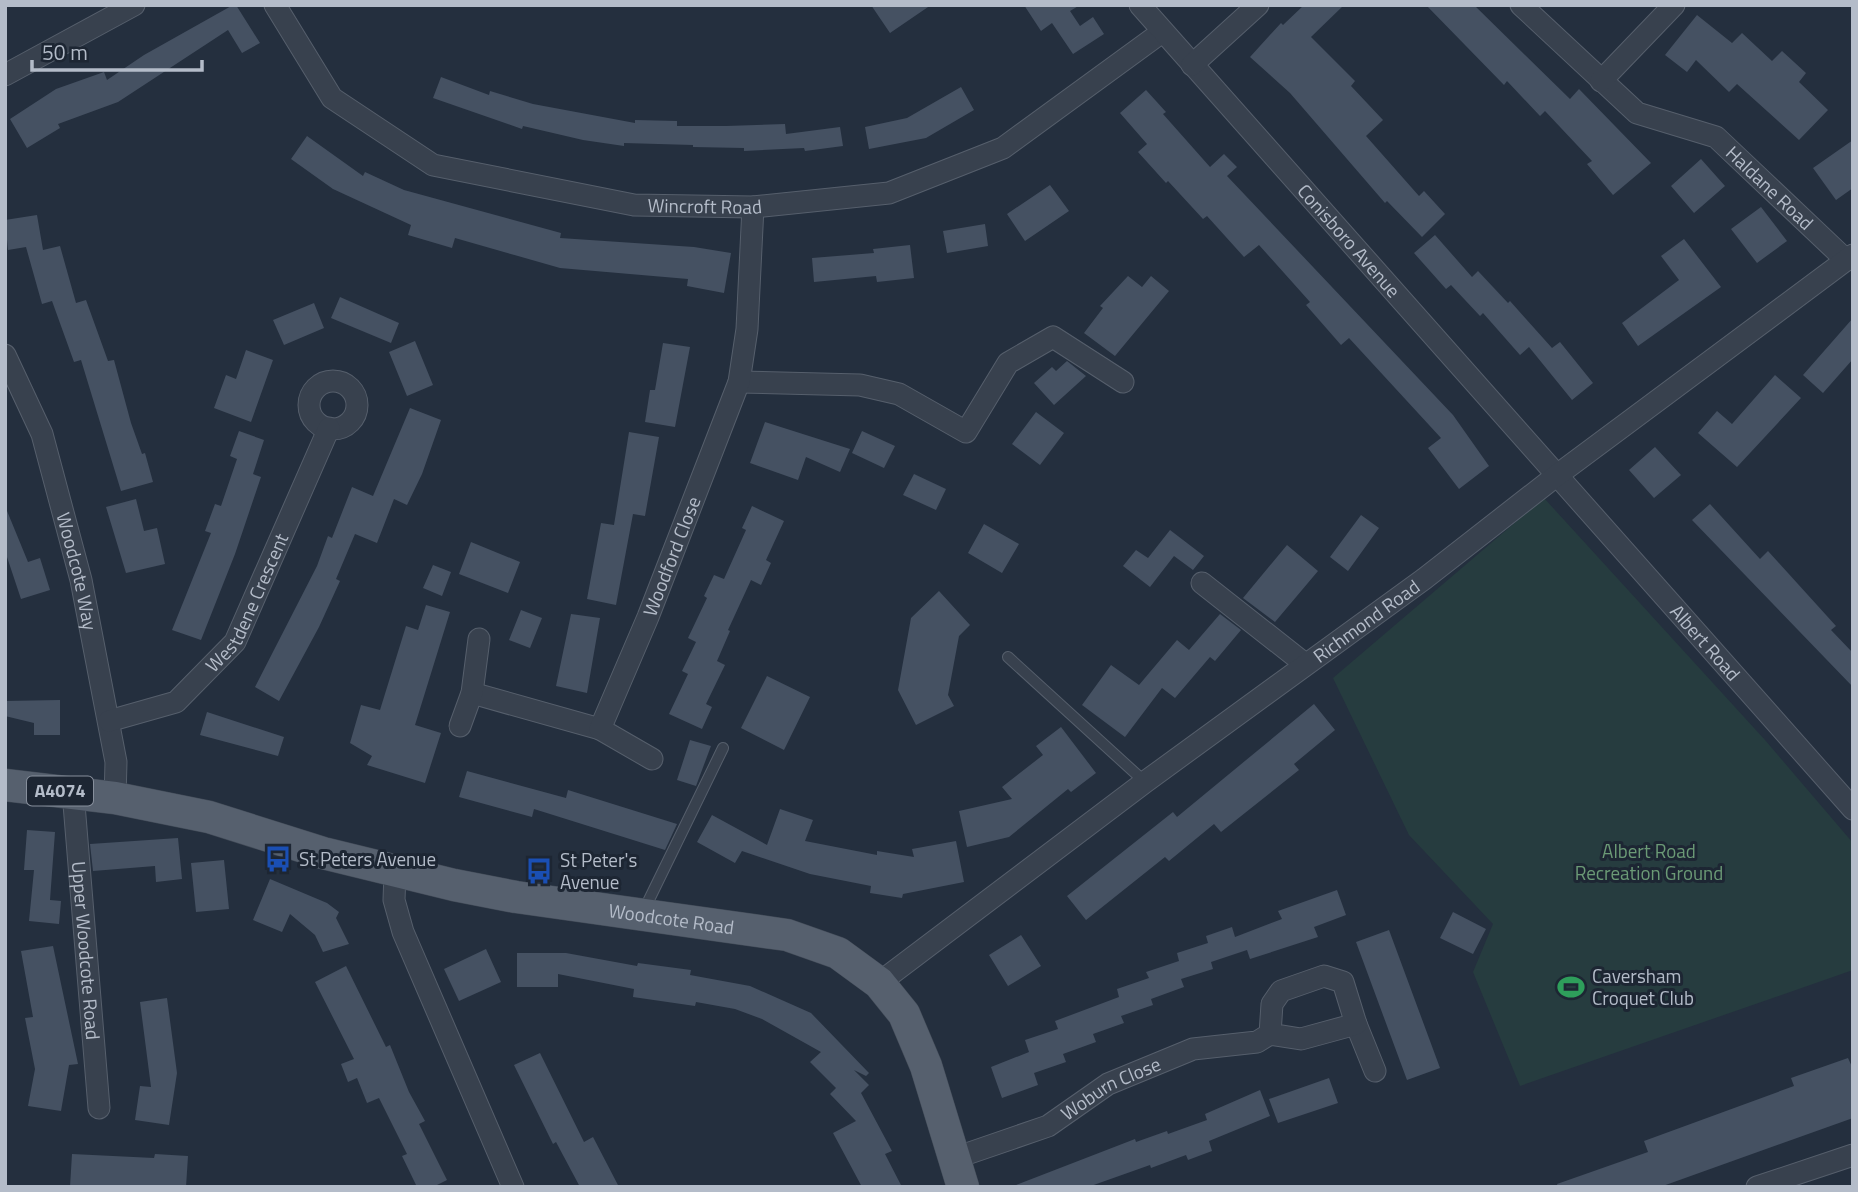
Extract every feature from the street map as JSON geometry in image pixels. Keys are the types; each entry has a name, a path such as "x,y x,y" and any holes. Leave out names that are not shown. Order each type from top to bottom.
{"main road":[{"name":"A4074","path":"5,785 115,799"},
{"name":"Woodcote Road","path":"115,799 209,817 396,873 516,897 642,913 787,936 838,953 879,983 904,1014 926,1066 959,1172"}],"street":[{"path":"5,75 134,5"},
{"name":"Wincroft Road","path":"275,5 332,98 433,165 634,205 753,207 889,192 1003,148 1162,32"},
{"name":"Conisboro Avenue","path":"1140,5 1556,476"},
{"path":"1192,65 1258,5"},
{"name":"Haldane Road","path":"1521,5 1637,113 1716,137 1849,257"},
{"path":"1601,81 1674,5"},
{"name":"Woodford Close","path":"600,729 654,604 739,382 747,329 753,207"},
{"name":"Richmond Road","path":"879,983 1145,782 1424,579 1556,476 1849,257"},
{"path":"739,382 860,384 899,394 966,432 1008,363 1053,337 1123,382"},
{"name":"Woodcote Way","path":"5,355 42,434 80,580 116,762 115,799"},
{"name":"Westdene Crescent","path":"109,721 176,702 236,642 329,428"},
{"name":"Albert Road","path":"1556,476 1853,809"},
{"path":"1202,583 1305,664"},
{"path":"460,726 471,694 479,639"},
{"path":"471,694 600,729 652,759"},
{"name":"Upper Woodcote Road","path":"73,792 99,1108"},
{"path":"396,873 394,900 403,932 513,1187"},
{"path":"1270,1034 1272,1004 1281,991 1324,976 1343,982 1375,1071"},
{"name":"Woburn Close","path":"959,1172 1048,1126 1108,1084 1193,1049 1256,1042 1270,1034 1301,1039 1356,1024"},
{"path":"1757,1187 1853,1155"}],"lane":[{"path":"1008,657 1145,782"},
{"path":"642,913 723,748"}],"green space":[{"name":"Albert Road Recreation Ground","path":"1544,498 1765,740 1853,843 1853,970 1520,1086 1473,972 1493,924 1409,835 1333,678"}],"building":[{"path":"236,5 260,43 242,53 228,30 118,102 58,124 60,128 27,148 10,119 56,89 104,72 107,80 144,55"},
{"path":"871,5 931,5 890,33"},
{"path":"1024,5 1080,5 1070,11 1080,26 1093,17 1104,34 1073,54 1052,23 1041,31"},
{"path":"1304,5 1344,5 1311,37 1355,81 1351,86 1383,120 1366,136 1419,196 1424,191 1445,214 1422,237 1387,201 1385,203 1290,93 1250,57 1281,23 1283,25"},
{"path":"1426,5 1474,5 1570,99 1579,89 1651,163 1613,195 1587,164 1592,161 1545,111 1540,116 1507,81 1504,85"},
{"path":"1697,15 1732,43 1742,33 1772,61 1782,51 1806,73 1799,82 1828,110 1799,140 1737,84 1729,92 1696,60 1687,72 1665,55"},
{"path":"441,77 489,95 490,91 533,104 635,123 635,120 677,121 677,126 785,124 786,134 840,127 843,146 805,151 804,148 744,151 744,148 693,145 624,143 624,146 583,140 523,126 522,129 433,98"},
{"path":"961,87 974,110 926,138 869,149 865,127 907,118"},
{"path":"1146,90 1166,112 1163,114 1210,167 1224,154 1237,167 1227,176 1453,415 1489,466 1459,489 1428,448 1441,438 1349,338 1341,345 1306,305 1310,302 1259,245 1244,257 1207,216 1203,219 1168,181 1166,183 1138,152 1147,144 1120,113"},
{"path":"307,136 363,176 365,172 404,190 561,233 560,238 694,247 731,253 724,293 687,286 688,279 560,268 455,238 452,248 408,235 411,225 333,189 291,159"},
{"path":"1853,140 1853,188 1836,200 1813,168"},
{"path":"1701,159 1725,186 1694,213 1671,186"},
{"path":"1050,185 1069,211 1025,241 1007,214"},
{"path":"1761,207 1787,241 1757,263 1731,229"},
{"path":"37,215 43,250 60,246 76,303 86,300 108,361 114,360 131,423 142,454 145,453 153,482 121,491 81,360 74,362 52,301 42,304 26,247 8,250 5,220"},
{"path":"985,224 988,246 947,253 943,231"},
{"path":"1435,235 1472,277 1478,271 1508,303 1510,301 1552,348 1560,342 1593,383 1572,400 1529,347 1520,355 1483,313 1480,316 1451,285 1446,289 1414,253"},
{"path":"1684,239 1721,287 1638,346 1622,323 1679,280 1661,256"},
{"path":"910,245 914,278 877,282 876,276 814,282 812,258 874,253 873,249"},
{"path":"1128,276 1142,287 1151,276 1169,291 1115,356 1084,333 1103,308 1100,306"},
{"path":"340,297 399,323 391,343 331,318"},
{"path":"314,303 324,328 284,345 273,320"},
{"path":"1853,318 1853,359 1823,393 1803,375"},
{"path":"415,341 433,385 407,396 389,352"},
{"path":"663,343 690,347 675,427 645,422 650,390 655,390"},
{"path":"246,350 273,360 251,422 214,408 226,375 236,379"},
{"path":"1067,361 1086,376 1054,405 1034,383 1052,367 1056,371"},
{"path":"1775,375 1801,398 1737,467 1698,433 1717,411 1732,424"},
{"path":"410,408 441,420 422,474 407,505 394,499 377,543 355,534 336,579 340,581 319,627 279,701 255,687 317,566 328,536 332,538 352,487 373,496"},
{"path":"1036,412 1064,433 1040,465 1012,444"},
{"path":"765,422 850,449 840,472 806,457 798,480 750,463"},
{"path":"239,431 264,440 253,474 261,477 235,554 201,640 172,630 211,533 205,531 215,504 221,506 237,459 230,456"},
{"path":"862,431 895,446 884,468 852,453"},
{"path":"629,432 659,437 645,516 633,514 616,605 587,599 601,523 614,525"},
{"path":"1655,447 1681,475 1654,498 1629,470"},
{"path":"914,474 946,489 936,510 903,495"},
{"path":"136,499 144,531 157,528 165,564 126,573 106,507"},
{"path":"1710,504 1760,559 1768,551 1836,626 1831,630 1853,653 1853,687 1692,520"},
{"path":"5,506 28,562 40,558 50,590 21,599 5,551"},
{"path":"752,506 784,521 766,560 771,563 761,585 751,580 728,630 730,631 717,661 725,665 706,704 712,707 702,729 669,714 688,674 682,671 696,642 688,638 707,598 704,596 714,575 724,579 746,530 742,528"},
{"path":"1361,515 1379,528 1348,571 1330,557"},
{"path":"984,524 1019,544 1002,573 968,553"},
{"path":"1170,530 1204,556 1193,570 1174,556 1150,587 1123,566 1136,550 1148,558"},
{"path":"471,542 520,562 508,593 459,574"},
{"path":"1287,545 1318,571 1275,622 1243,598"},
{"path":"433,565 451,572 442,596 423,588"},
{"path":"939,591 970,625 959,636 948,695 954,706 916,725 898,690 911,618"},
{"path":"426,605 450,612 415,725 441,733 425,783 367,765 372,756 350,743 361,705 380,710 406,626 418,630"},
{"path":"521,610 542,618 530,648 509,640"},
{"path":"571,614 600,618 587,693 556,686"},
{"path":"1220,614 1241,630 1215,661 1210,657 1175,698 1162,688 1125,737 1082,705 1111,665 1139,685 1177,640 1189,650"},
{"path":"767,676 810,697 784,750 741,728"},
{"path":"60,700 60,735 34,735 34,723 5,716 5,701"},
{"path":"1314,704 1335,730 1294,764 1299,770 1221,832 1214,824 1169,861 1165,857 1086,920 1067,896 1173,812 1177,817"},
{"path":"207,712 284,737 278,756 200,735"},
{"path":"1061,727 1096,773 1071,792 1068,789 1009,837 967,847 959,811 1012,799 1002,787 1043,755 1036,746"},
{"path":"690,740 711,746 696,786 677,780"},
{"path":"467,771 566,798 568,790 677,824 665,850 534,809 532,817 459,797"},
{"path":"780,809 813,820 805,841 877,855 877,851 914,857 912,849 956,841 964,882 903,894 902,898 870,893 871,886 810,874 742,851 735,863 697,842 712,815 767,845"},
{"path":"27,830 55,832 50,900 61,901 59,924 29,921 34,870 24,870"},
{"path":"178,838 182,879 156,882 155,866 93,871 90,844"},
{"path":"224,860 229,909 196,912 191,863"},
{"path":"270,879 327,903 339,912 336,918 349,944 323,952 315,935 290,914 282,932 253,920"},
{"path":"1337,890 1346,915 1314,927 1318,937 1250,959 1247,950 1211,962 1213,969 1181,979 1184,987 1151,999 1153,1005 1121,1016 1124,1023 1093,1034 1096,1042 1063,1054 1066,1062 1034,1073 1038,1085 1002,1098 991,1067 1029,1052 1025,1040 1058,1029 1055,1021 1119,997 1117,989 1149,978 1146,972 1179,961 1177,953 1208,943 1206,936 1232,927 1235,937 1282,919 1278,911"},
{"path":"1453,912 1486,929 1473,954 1440,938"},
{"path":"1389,930 1440,1068 1407,1080 1356,942"},
{"path":"1021,935 1041,966 1008,986 989,955"},
{"path":"53,946 78,1064 69,1065 61,1111 28,1106 35,1069 25,1018 33,1017 21,951"},
{"path":"486,949 501,982 459,1001 444,969"},
{"path":"517,953 566,953 637,966 638,963 691,970 690,975 750,986 811,1013 869,1073 866,1076 854,1070 869,1085 861,1093 892,1151 885,1154 902,1187 862,1187 833,1133 856,1121 830,1094 836,1088 810,1062 821,1052 762,1019 735,1009 696,1002 695,1006 633,997 634,989 558,974 558,987 517,987"},
{"path":"346,966 386,1047 390,1045 409,1092 425,1121 419,1124 447,1180 433,1187 417,1187 402,1156 407,1154 379,1098 367,1103 357,1078 348,1082 341,1064 354,1059 315,982"},
{"path":"167,998 177,1073 169,1125 135,1120 140,1086 151,1087 140,1002"},
{"path":"540,1053 584,1142 593,1137 619,1187 580,1187 556,1142 553,1144 514,1065"},
{"path":"1848,1058 1853,1069 1853,1118 1660,1187 1558,1187 1557,1184 1648,1152 1644,1141 1794,1086 1791,1078"},
{"path":"1329,1078 1338,1103 1278,1123 1269,1099"},
{"path":"1260,1090 1270,1116 1209,1141 1212,1151 1188,1160 1186,1155 1151,1168 1150,1165 1088,1187 1011,1187 1135,1139 1136,1142 1167,1131 1168,1134 1207,1120 1205,1114"},
{"path":"72,1154 154,1158 155,1154 188,1156 186,1187 70,1187"}],"place":[{"name":"St Peters Avenue","path":"278,859"},
{"name":"St Peter's Avenue","path":"539,871"},
{"name":"Caversham Croquet Club","path":"1571,987"}]}
